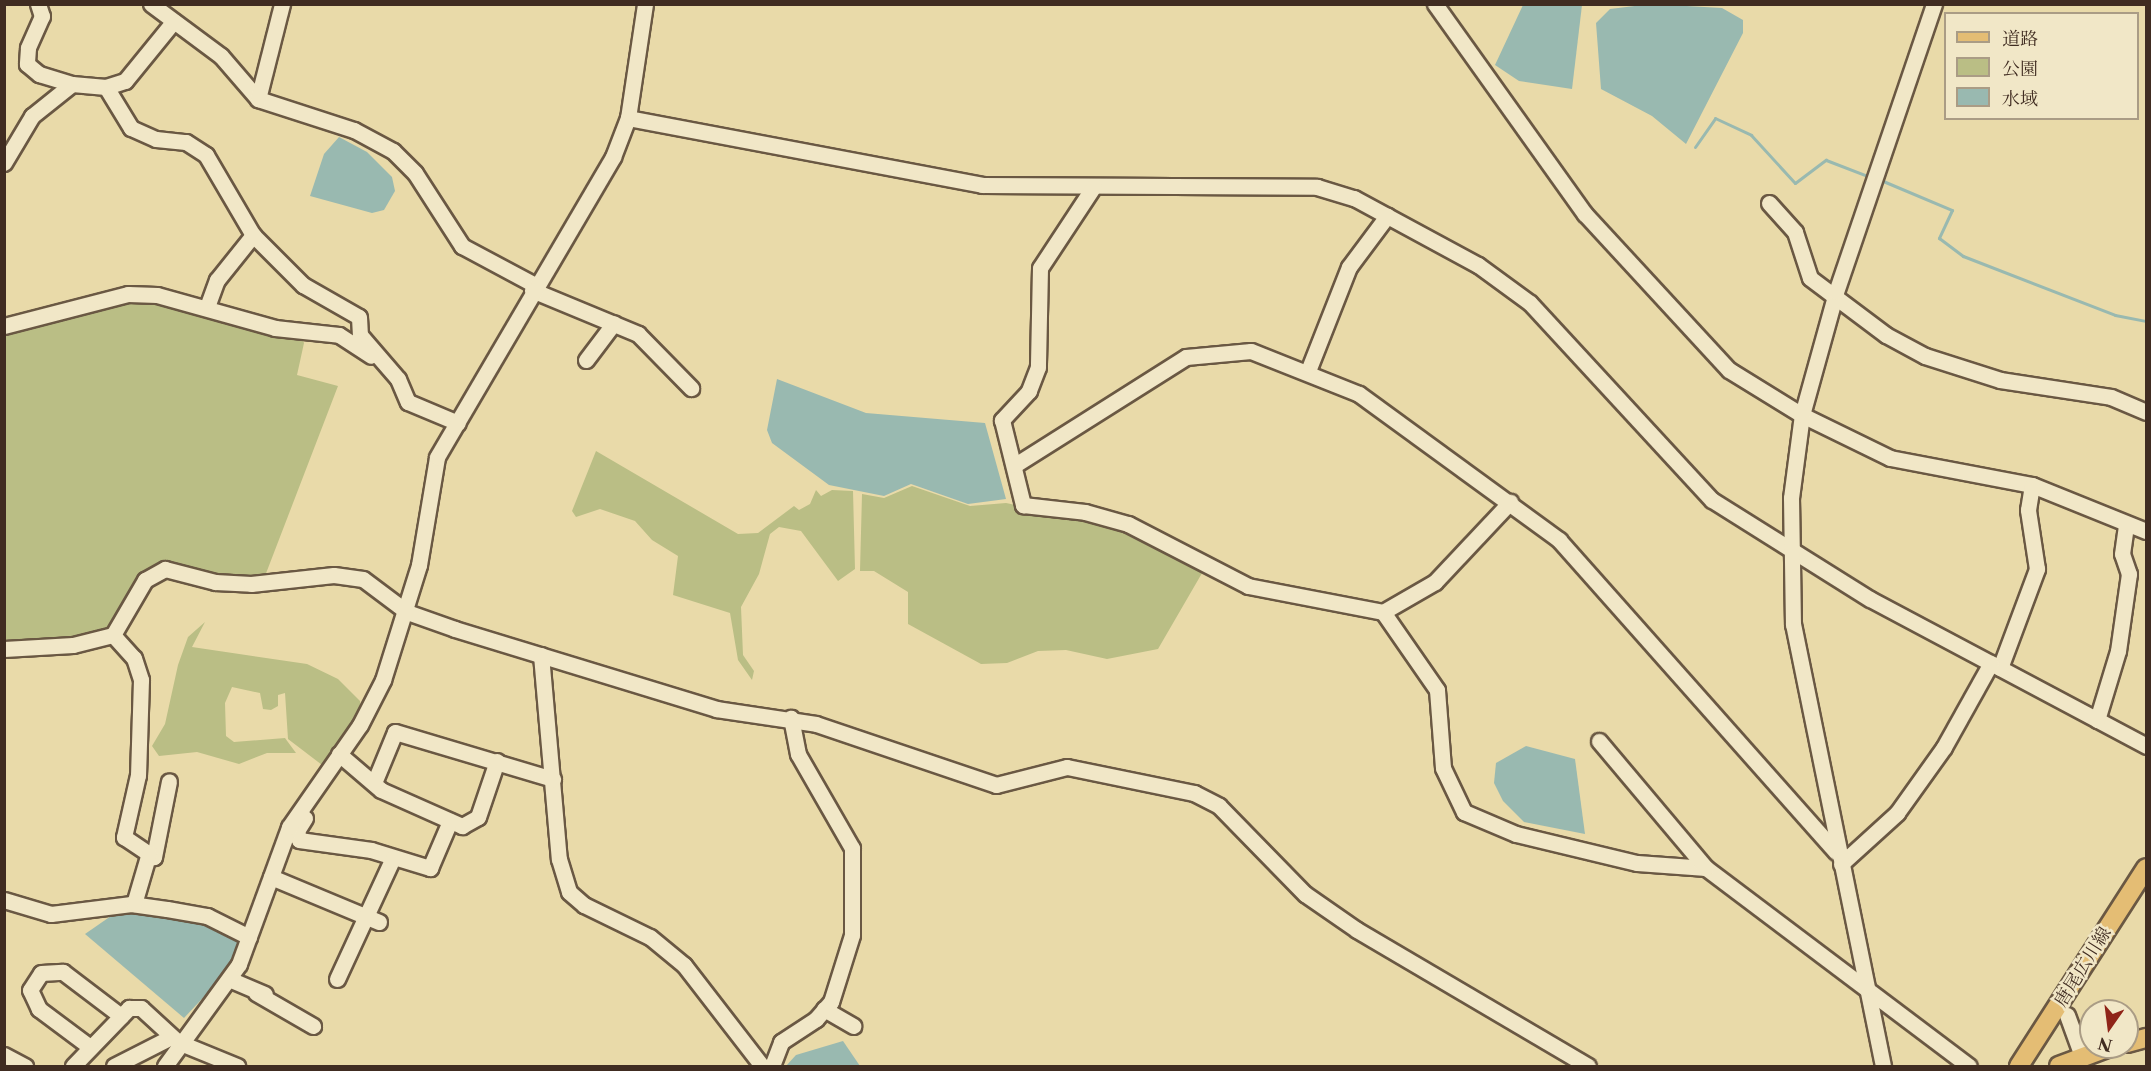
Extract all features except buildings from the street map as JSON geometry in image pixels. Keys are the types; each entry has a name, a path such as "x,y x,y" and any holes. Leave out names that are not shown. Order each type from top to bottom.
{"main road":[{"name":"唐尾広川線","path":"2019,1066 2146,868"},
{"path":"2059,1066 2079,1057"}],"street":[{"path":"38,4 42,16 28,48 27,64 39,74 72,84 105,87 125,81 142,65 174,21"},
{"path":"151,4 221,56 258,99 354,130 393,151 415,173 462,246 534,288 614,323 654,346 691,388"},
{"path":"258,99 282,4"},
{"path":"165,1066 175,1039 229,979 249,937 290,827 339,754 383,680 407,612 437,457 534,288 596,189 628,118 645,4"},
{"path":"1435,4 1584,214 1662,303 1729,370 1802,416 1890,458 2032,485 2146,531"},
{"path":"1883,1066 1793,625 1791,550 1802,416 1836,292 1934,4"},
{"path":"4,163 32,116 72,84"},
{"path":"105,87 131,128 156,139 186,142 206,155 253,235 303,285 359,317 360,335 387,365 408,402 458,423"},
{"path":"628,118 982,185 1317,187 1387,216 1478,265 1530,303 1712,500 1791,550 1995,665 2146,746"},
{"path":"1094,186 1040,268 1038,367 1029,392 1002,420 1015,465 1023,505 1084,512 1128,524 1248,586 1383,612 1435,582 1510,502"},
{"path":"1769,203 1796,232 1810,278 1836,292 1886,335 1925,356 2000,380 2111,397 2146,412"},
{"path":"1308,371 1349,267 1387,216"},
{"path":"207,307 217,280 253,235"},
{"path":"4,326 128,294 207,307 274,328 339,335 387,365"},
{"path":"586,360 614,323"},
{"path":"1015,465 1186,357 1251,351 1308,371 1359,394 1510,502 1559,540 1840,859"},
{"path":"1840,859 1896,813 1944,747 1995,665 2037,569 2028,510 2032,485"},
{"path":"2097,720 2118,651 2128,574 2122,554 2126,524"},
{"path":"4,649 73,645 113,635 145,580 165,569 215,582 334,574 363,579 407,612 541,655 716,708 791,718 996,785 1067,767 1194,792 1219,806 1305,894 1357,930 1588,1066"},
{"path":"1383,612 1437,690 1443,768 1464,812 1488,825 1592,853 1668,869 1706,868"},
{"path":"113,635 134,658 141,680 138,775 124,837 154,857 169,781"},
{"path":"541,655 561,876 569,892 584,905 652,939 684,965 762,1066"},
{"path":"772,1066 781,1042 824,1010 852,935 852,848 798,754 791,718"},
{"path":"374,783 395,732 554,779"},
{"path":"1599,741 1706,868 1969,1066"},
{"path":"339,754 374,783 462,826 478,817 497,761"},
{"path":"327,772 332,775 297,831 299,840 393,858 430,868 450,822"},
{"path":"134,904 149,853"},
{"path":"337,979 373,919 393,858"},
{"path":"271,877 373,919"},
{"path":"4,900 51,914 134,904 207,916 249,937"},
{"path":"90,1047 39,1009 30,990 41,973 63,972 121,1016"},
{"path":"229,979 260,994 313,1026"},
{"path":"73,1066 129,1008 141,1008 175,1039 237,1066"},
{"path":"824,1010 854,1026"},
{"path":"2067,1015 2079,1048"},
{"path":"114,1066 175,1039"},
{"path":"4,1055 25,1066"}],"green space":[{"path":"132,298 160,299 300,333 304,343 297,375 338,386 265,576 225,579 170,564 101,636 5,645 4,330"},
{"path":"596,451 738,534 758,533 794,506 799,510 810,504 816,490 821,496 832,490 853,491 855,569 838,581 801,531 779,527 770,534 759,574 741,607 743,655 754,671 752,680 738,660 730,613 673,595 678,556 652,540 635,521 600,509 576,517 572,511"},
{"path":"912,486 970,506 1006,503 1127,529 1205,568 1158,649 1107,659 1066,650 1038,651 1007,663 981,664 908,624 908,592 874,571 860,571 862,494 884,498"},
{"path":"205,622 192,647 307,664 338,679 360,701 361,712 326,768 288,739 285,693 278,695 278,706 271,710 263,709 260,693 232,687 225,703 226,736 234,742 285,738 296,753 267,753 239,764 197,752 159,756 152,746 165,724 178,665 188,637"}],"water":[{"path":"1651,4 1722,8 1743,20 1743,33 1686,144 1652,116 1601,89 1596,23 1610,9"},
{"path":"1523,5 1582,5 1572,89 1519,81 1495,65"},
{"path":"339,137 367,152 392,177 395,191 384,210 372,213 310,196 324,154"},
{"path":"777,379 866,413 985,423 1006,499 968,504 911,484 884,496 829,485 772,443 767,430"},
{"path":"1526,746 1575,759 1585,834 1524,822 1503,801 1494,783 1496,763"},
{"path":"137,911 201,922 240,941 231,968 184,1018 85,934 111,916"},
{"path":"843,1041 860,1066 786,1066 796,1055"}],"waterway":[{"path":"1695,147 1715,118 1751,135 1795,183 1826,160 1865,175"},
{"path":"1883,181 1952,210 1939,238 1963,256 2115,315 2146,321"}]}
